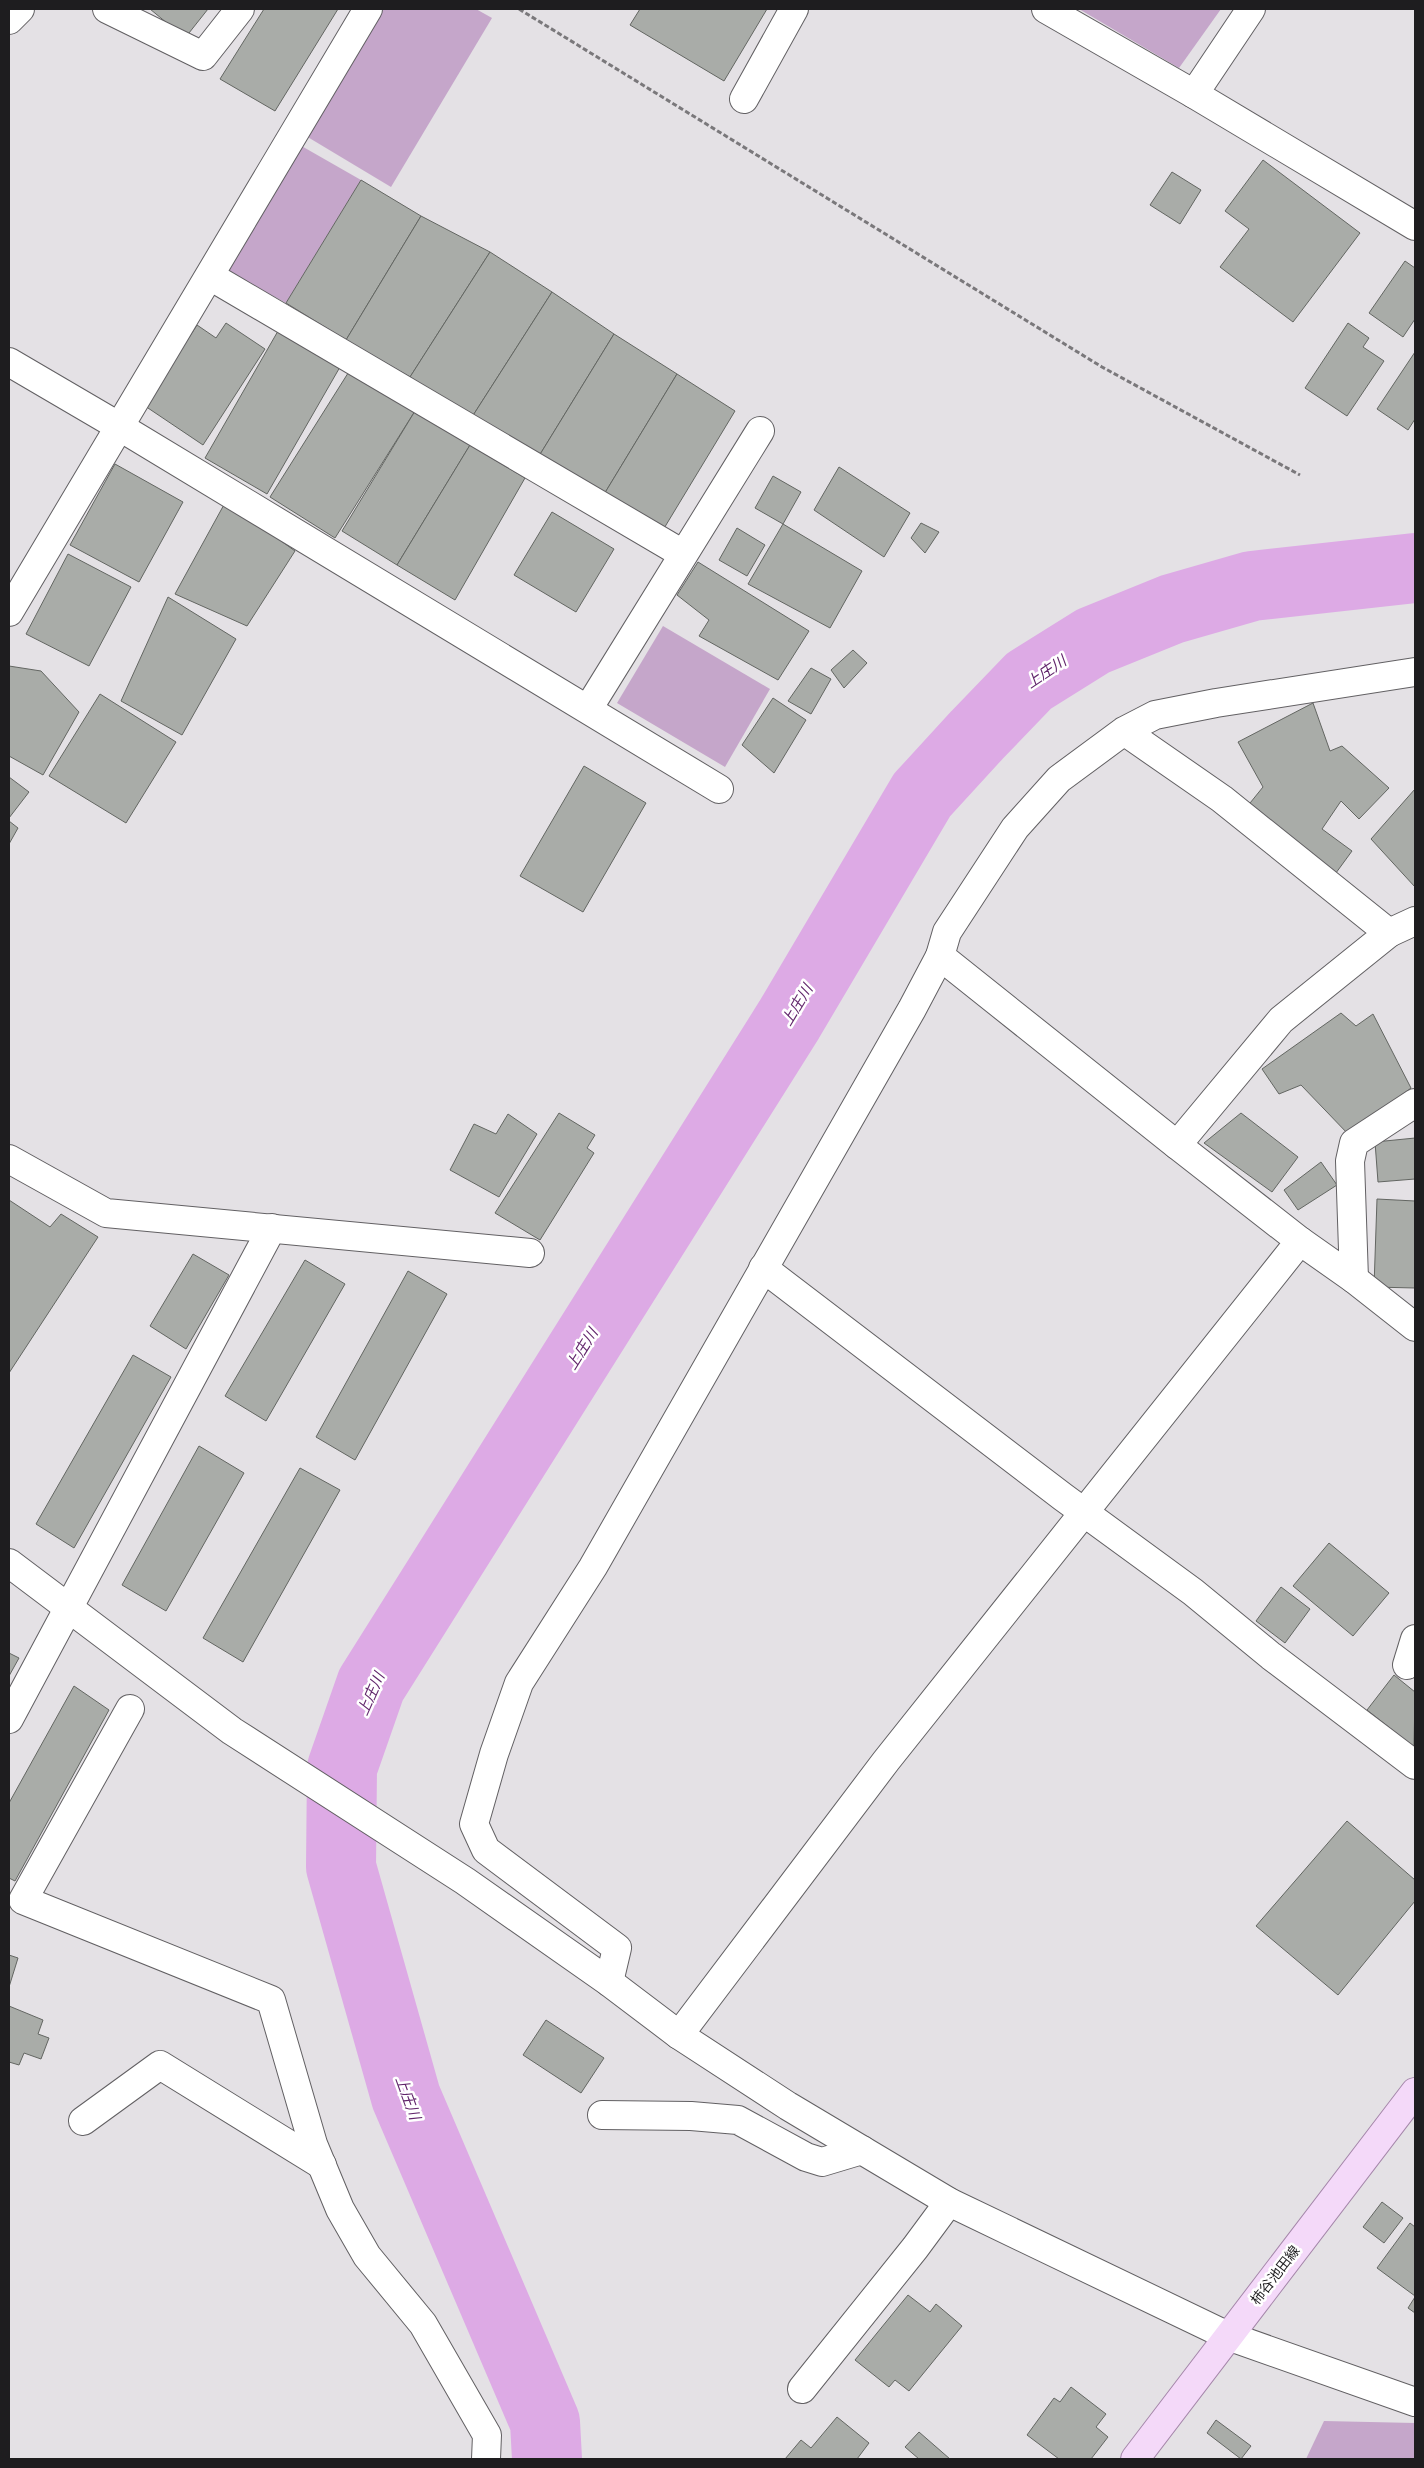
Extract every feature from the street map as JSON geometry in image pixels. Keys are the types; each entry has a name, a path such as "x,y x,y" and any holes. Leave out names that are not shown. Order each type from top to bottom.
{"main road":[{"name":"柿谷池田線","path":"1135,2459 1415,2092"}],"street":[{"path":"9,20 20,9"},
{"path":"107,9 203,56 240,9"},
{"path":"9,612 368,9"},
{"path":"744,100 794,9"},
{"path":"1046,9 1194,94 1415,226"},
{"path":"1194,94 1251,9"},
{"path":"210,276 683,554"},
{"path":"9,362 120,427 719,789"},
{"path":"588,709 760,431"},
{"path":"609,1982 617,1948 486,1850 474,1824 494,1754 519,1683 593,1567 912,1009 940,956 947,932 1015,828 1059,779 1124,731 1155,715 1216,703 1415,672"},
{"path":"1124,731 1222,799 1389,933"},
{"path":"1177,1145 1281,1020 1389,933 1415,921"},
{"path":"940,956 1177,1145 1300,1241 1354,1279 1415,1327"},
{"path":"1354,1279 1350,1161 1354,1144 1415,1103"},
{"path":"9,1159 106,1213 530,1252"},
{"path":"9,1719 272,1228"},
{"path":"679,2035 886,1761 1083,1511 1300,1241"},
{"path":"763,1268 1083,1511 1193,1592 1271,1656 1415,1765"},
{"path":"9,1563 232,1731 465,1880 609,1982 679,2035 788,2106 949,2202 1228,2336 1415,2402"},
{"path":"1406,1665 1415,1638"},
{"path":"130,1709 16,1896 271,2000 313,2144 340,2209 367,2256 423,2324 487,2435 486,2459"},
{"path":"83,2121 160,2065 322,2165"},
{"path":"602,2115 691,2116 738,2120 806,2157 822,2162 862,2150"},
{"path":"802,2389 915,2248 949,2202"}],"path":[{"path":"519,9 1102,367 1300,475"}],"shaded area":[{"path":"383,9 476,9 492,18 391,187 306,136"},
{"path":"1079,9 1221,9 1179,68"},
{"path":"298,144 361,180 286,303 225,270"},
{"path":"663,626 770,689 725,767 617,703"},
{"path":"1324,2421 1415,2423 1415,2459 1306,2459"}],"building":[{"path":"150,9 208,9 185,38"},
{"path":"264,9 338,9 275,111 220,79"},
{"path":"640,9 767,9 724,81 630,25"},
{"path":"1263,160 1360,233 1293,322 1220,267 1249,229 1225,211"},
{"path":"1172,172 1201,190 1180,224 1150,205"},
{"path":"361,180 421,216 346,340 286,303"},
{"path":"421,216 490,252 410,377 346,340"},
{"path":"490,252 552,292 472,417 410,377"},
{"path":"1405,261 1415,268 1415,319 1403,337 1369,313"},
{"path":"552,292 614,334 539,456 472,417"},
{"path":"226,323 265,349 203,445 145,406 197,325 216,338"},
{"path":"1348,323 1369,338 1363,347 1384,361 1347,416 1305,388"},
{"path":"278,331 340,367 267,494 205,458"},
{"path":"614,334 677,374 603,496 539,456"},
{"path":"1415,352 1415,419 1408,430 1377,409"},
{"path":"350,370 415,411 335,538 270,497"},
{"path":"677,374 735,411 663,530 603,496"},
{"path":"415,411 470,445 397,565 342,531"},
{"path":"470,445 525,478 455,600 397,565"},
{"path":"115,464 183,502 139,582 70,545"},
{"path":"839,467 910,513 884,557 814,510"},
{"path":"773,476 801,492 783,524 755,508"},
{"path":"226,501 295,551 247,626 175,594"},
{"path":"552,512 614,549 576,612 514,575"},
{"path":"921,523 939,532 925,553 911,538"},
{"path":"783,524 862,571 830,628 748,584"},
{"path":"737,528 765,545 747,576 719,560"},
{"path":"68,554 131,587 89,666 26,634"},
{"path":"698,562 809,631 778,680 699,636 709,620 677,595"},
{"path":"168,597 236,639 182,735 121,701"},
{"path":"853,650 867,663 844,688 831,670"},
{"path":"9,666 41,671 79,712 43,775 9,756"},
{"path":"811,668 831,679 811,714 788,701"},
{"path":"100,694 176,742 126,823 49,776"},
{"path":"773,698 806,720 774,773 742,745"},
{"path":"1313,703 1330,751 1342,746 1389,788 1359,819 1341,801 1322,829 1352,851 1333,877 1246,808 1263,787 1238,742"},
{"path":"584,766 646,803 583,912 520,876"},
{"path":"9,777 29,792 9,818"},
{"path":"1415,789 1415,887 1371,839"},
{"path":"9,821 18,828 9,844"},
{"path":"1341,1013 1356,1026 1373,1014 1411,1088 1349,1135 1301,1085 1279,1094 1262,1069"},
{"path":"559,1113 595,1135 587,1148 594,1153 540,1240 495,1213"},
{"path":"1241,1113 1298,1157 1272,1192 1204,1143"},
{"path":"508,1114 537,1134 499,1197 450,1170 474,1124 496,1134"},
{"path":"1415,1138 1415,1179 1378,1182 1375,1142"},
{"path":"1321,1162 1337,1185 1298,1210 1284,1190"},
{"path":"1377,1199 1415,1201 1415,1288 1374,1287"},
{"path":"9,1200 50,1227 61,1214 98,1237 9,1373"},
{"path":"193,1254 229,1275 186,1349 150,1326"},
{"path":"305,1260 345,1284 266,1421 225,1396"},
{"path":"408,1271 447,1294 355,1460 316,1437"},
{"path":"133,1355 171,1377 74,1548 36,1524"},
{"path":"199,1446 244,1473 166,1611 122,1585"},
{"path":"300,1468 340,1490 243,1662 203,1638"},
{"path":"1329,1543 1389,1593 1353,1636 1293,1586"},
{"path":"1281,1587 1310,1609 1285,1643 1256,1621"},
{"path":"9,1653 19,1658 9,1676"},
{"path":"1394,1675 1415,1692 1414,1747 1367,1710"},
{"path":"74,1686 109,1710 15,1881 9,1878 9,1803"},
{"path":"1347,1821 1415,1880 1415,1901 1338,1995 1256,1926"},
{"path":"9,1955 18,1958 9,1987"},
{"path":"9,2006 43,2020 38,2034 49,2038 41,2059 24,2053 19,2065 9,2062"},
{"path":"546,2020 604,2058 581,2093 523,2055"},
{"path":"1382,2202 1403,2218 1384,2243 1363,2227"},
{"path":"1410,2223 1415,2227 1415,2296 1377,2268"},
{"path":"908,2295 930,2312 936,2304 962,2326 909,2391 895,2380 889,2387 855,2360"},
{"path":"1415,2297 1415,2313 1408,2308"},
{"path":"1071,2387 1106,2414 1096,2427 1108,2437 1091,2459 1059,2459 1027,2435 1054,2398 1060,2402"},
{"path":"837,2417 869,2443 857,2459 785,2459 801,2440 811,2448"},
{"path":"1216,2420 1251,2446 1241,2459 1207,2433"},
{"path":"919,2432 950,2459 919,2459 905,2447"}],"waterway":[{"name":"上庄川","path":"547,2459 545,2422 406,2097 341,1867 342,1768 371,1685 789,1020 922,795 977,735 1029,681 1093,641 1172,609 1252,586 1415,568"}]}
